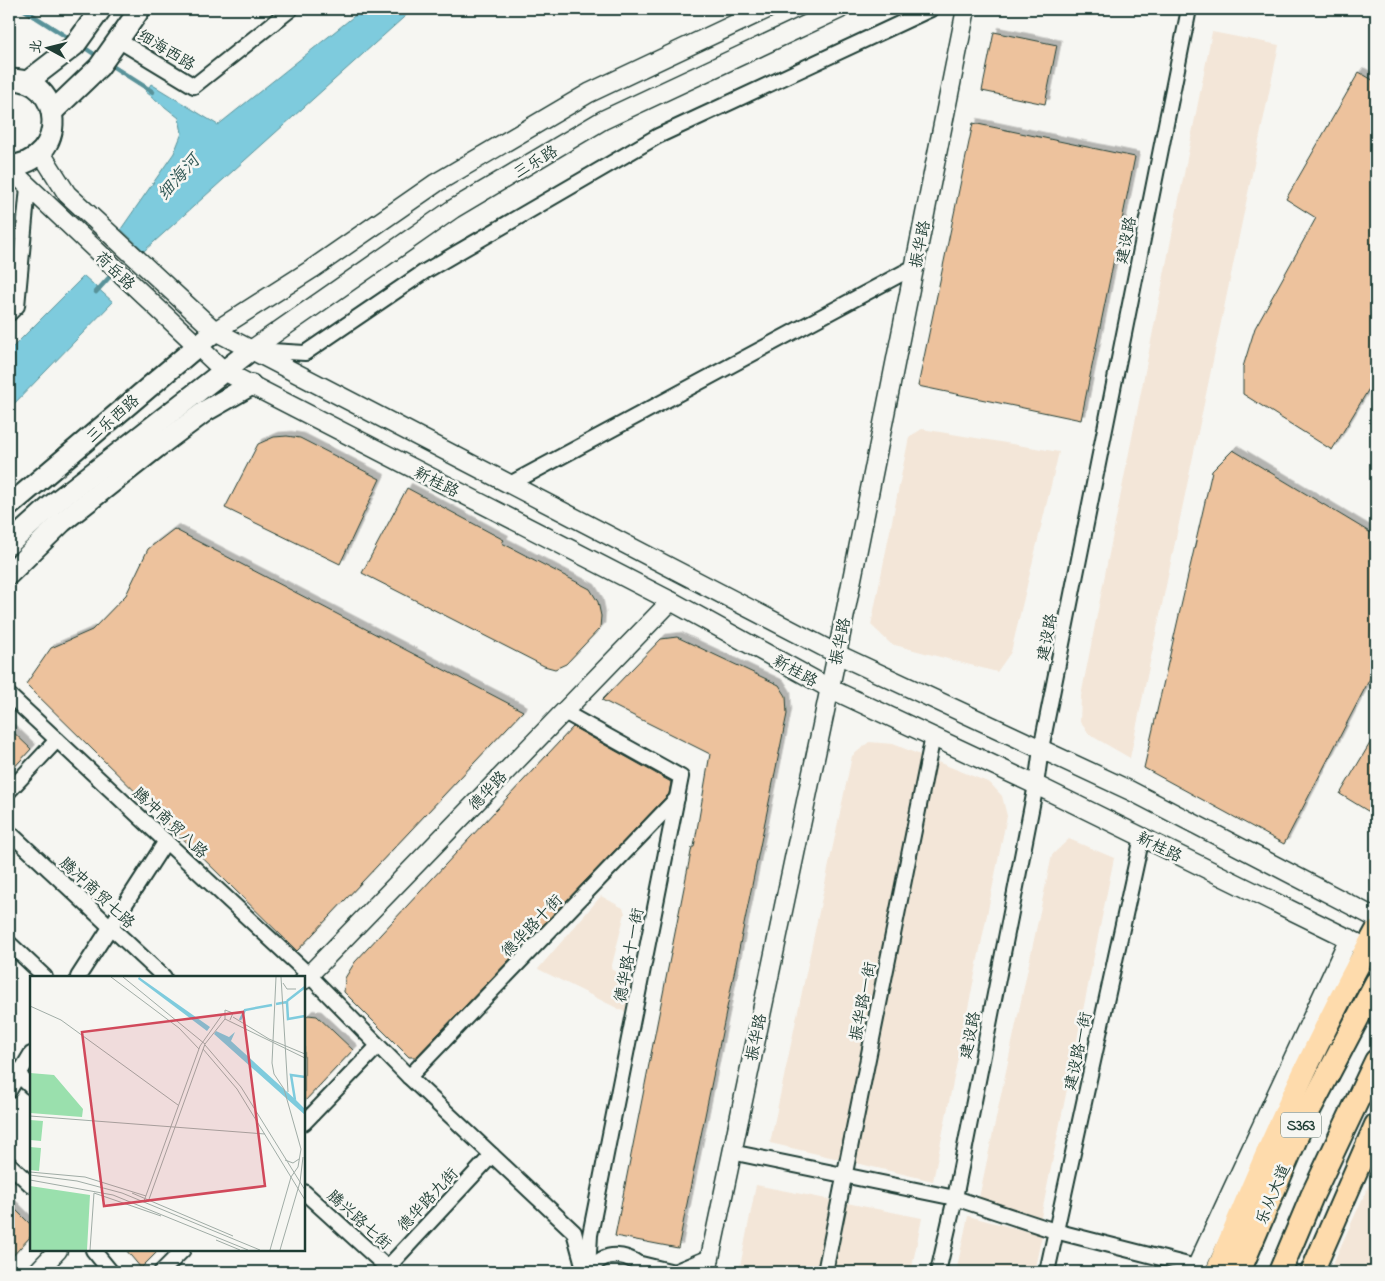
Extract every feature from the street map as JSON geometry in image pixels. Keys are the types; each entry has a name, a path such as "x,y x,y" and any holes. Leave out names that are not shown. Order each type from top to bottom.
{"main road":[{"path":"18,81 75,45 101,9"},
{"path":"52,112 99,67 140,9"},
{"path":"9,167 31,161 41,153 50,141 53,127 52,112 47,99 38,89 18,81"},
{"name":"三乐西路","path":"9,506 215,331"},
{"path":"9,544 52,505 251,350"},
{"path":"9,574 62,522 156,448 207,410 251,385"},
{"path":"1202,1270 1259,1170 1367,942"},
{"name":"乐从大道","path":"1239,1272 1303,1122 1376,983"},
{"name":"S363","path":"1280,1272 1312,1196 1376,1061"},
{"path":"1312,1272 1376,1126"}],"street":[{"name":"细海西路","path":"118,40 194,86 291,9"},
{"name":"三乐路","path":"215,331 312,269 436,183 588,93 767,9"},
{"name":"三乐路","path":"251,350 453,209 603,120 840,9"},
{"path":"251,350 305,353 424,272 658,136 931,9"},
{"name":"振华路","path":"709,1264 828,688 837,654 966,9"},
{"name":"建设路","path":"938,1272 955,1198 1036,784 1041,748 1189,9"},
{"name":"荷岳路","path":"41,153 67,194 215,331 251,350"},
{"name":"荷岳路","path":"9,167 224,371"},
{"path":"9,314 17,306 28,187"},
{"path":"510,484 914,267"},
{"name":"新桂路","path":"251,350 837,654 1131,791 1376,918"},
{"name":"新桂路","path":"224,371 671,601 828,688 1036,784 1367,942"},
{"name":"德华路","path":"306,977 671,601"},
{"name":"腾冲商贸八路","path":"9,695 166,841 305,976"},
{"name":"德华路十一街","path":"564,712 681,777 590,1235 587,1272"},
{"name":"振华路一街","path":"825,1272 933,736"},
{"path":"9,791 57,740"},
{"name":"德华路十街","path":"409,1077 678,798"},
{"name":"腾冲商贸七路","path":"9,832 163,976"},
{"name":"建设路一街","path":"1047,1272 1142,836"},
{"path":"79,976 166,841"},
{"path":"9,942 44,976"},
{"name":"腾冲商贸八路","path":"306,977 574,1232 587,1272"},
{"path":"305,1122 378,1046"},
{"path":"9,1091 14,1070 30,1055"},
{"path":"14,1070 30,1086"},
{"path":"731,1152 955,1198 1055,1231 1202,1270"},
{"name":"德华路九街","path":"389,1270 492,1155"},
{"path":"9,1164 30,1185"},
{"name":"腾兴路七街","path":"305,1193 389,1270"},
{"path":"37,1272 57,1251"},
{"path":"94,1251 111,1272"},
{"path":"161,1272 182,1251"},
{"path":"587,1272 600,1261 610,1256 626,1257 644,1268 674,1272 709,1264"}],"shaded area":[{"path":"1212,32 1279,45 1130,758 1090,735 1080,722 1081,696"},
{"path":"922,429 1059,452 1011,652 997,672 891,644 871,625 909,437"},
{"path":"869,742 893,744 990,783 1002,796 1007,816 933,1181 770,1143 852,756"},
{"path":"1069,839 1114,858 1041,1217 979,1198 1052,855"},
{"path":"601,896 623,908 625,913 611,969 632,981 625,1012 538,969"},
{"path":"1376,1169 1376,1272 1329,1272"},
{"path":"756,1185 922,1218 911,1272 739,1272"},
{"path":"968,1216 1042,1235 1034,1272 956,1272"}],"water":[{"path":"363,9 413,9 144,251 121,229 174,153 182,133 179,118 146,92 151,84 218,125"},
{"path":"84,276 113,302 9,409 9,351"}],"building":[{"path":"994,32 1057,45 1045,104 982,91"},
{"path":"1359,72 1376,82 1376,377 1332,450 1243,394 1243,367 1255,328 1316,218 1286,199"},
{"path":"973,123 1135,157 1081,420 918,386"},
{"path":"274,437 300,438 380,479 340,564 225,508 258,444"},
{"path":"1233,450 1376,536 1376,667 1284,844 1144,768 1212,471"},
{"path":"407,488 504,540 502,543 590,589 598,602 601,616 600,628 566,664 555,669 544,666 362,573"},
{"path":"174,529 523,711 297,951 26,684 51,648 92,630 126,595 148,549"},
{"path":"677,637 779,685 786,696 787,714 678,1248 615,1236 692,847 694,847 710,754 602,700 661,639"},
{"path":"573,727 671,782 669,794 416,1057 409,1057 344,992 345,978 355,962"},
{"path":"9,728 31,749 9,773"},
{"path":"1376,733 1376,816 1340,794"},
{"path":"308,1015 317,1016 353,1050 305,1101 305,1018"},
{"path":"9,1203 30,1224 30,1237 9,1260"},
{"path":"127,1251 158,1251 141,1268"}],"waterway":[{"path":"23,9 73,41"},
{"path":"82,46 100,58"},
{"path":"109,64 153,92"},
{"name":"细海河","path":"96,292 114,272"}]}
